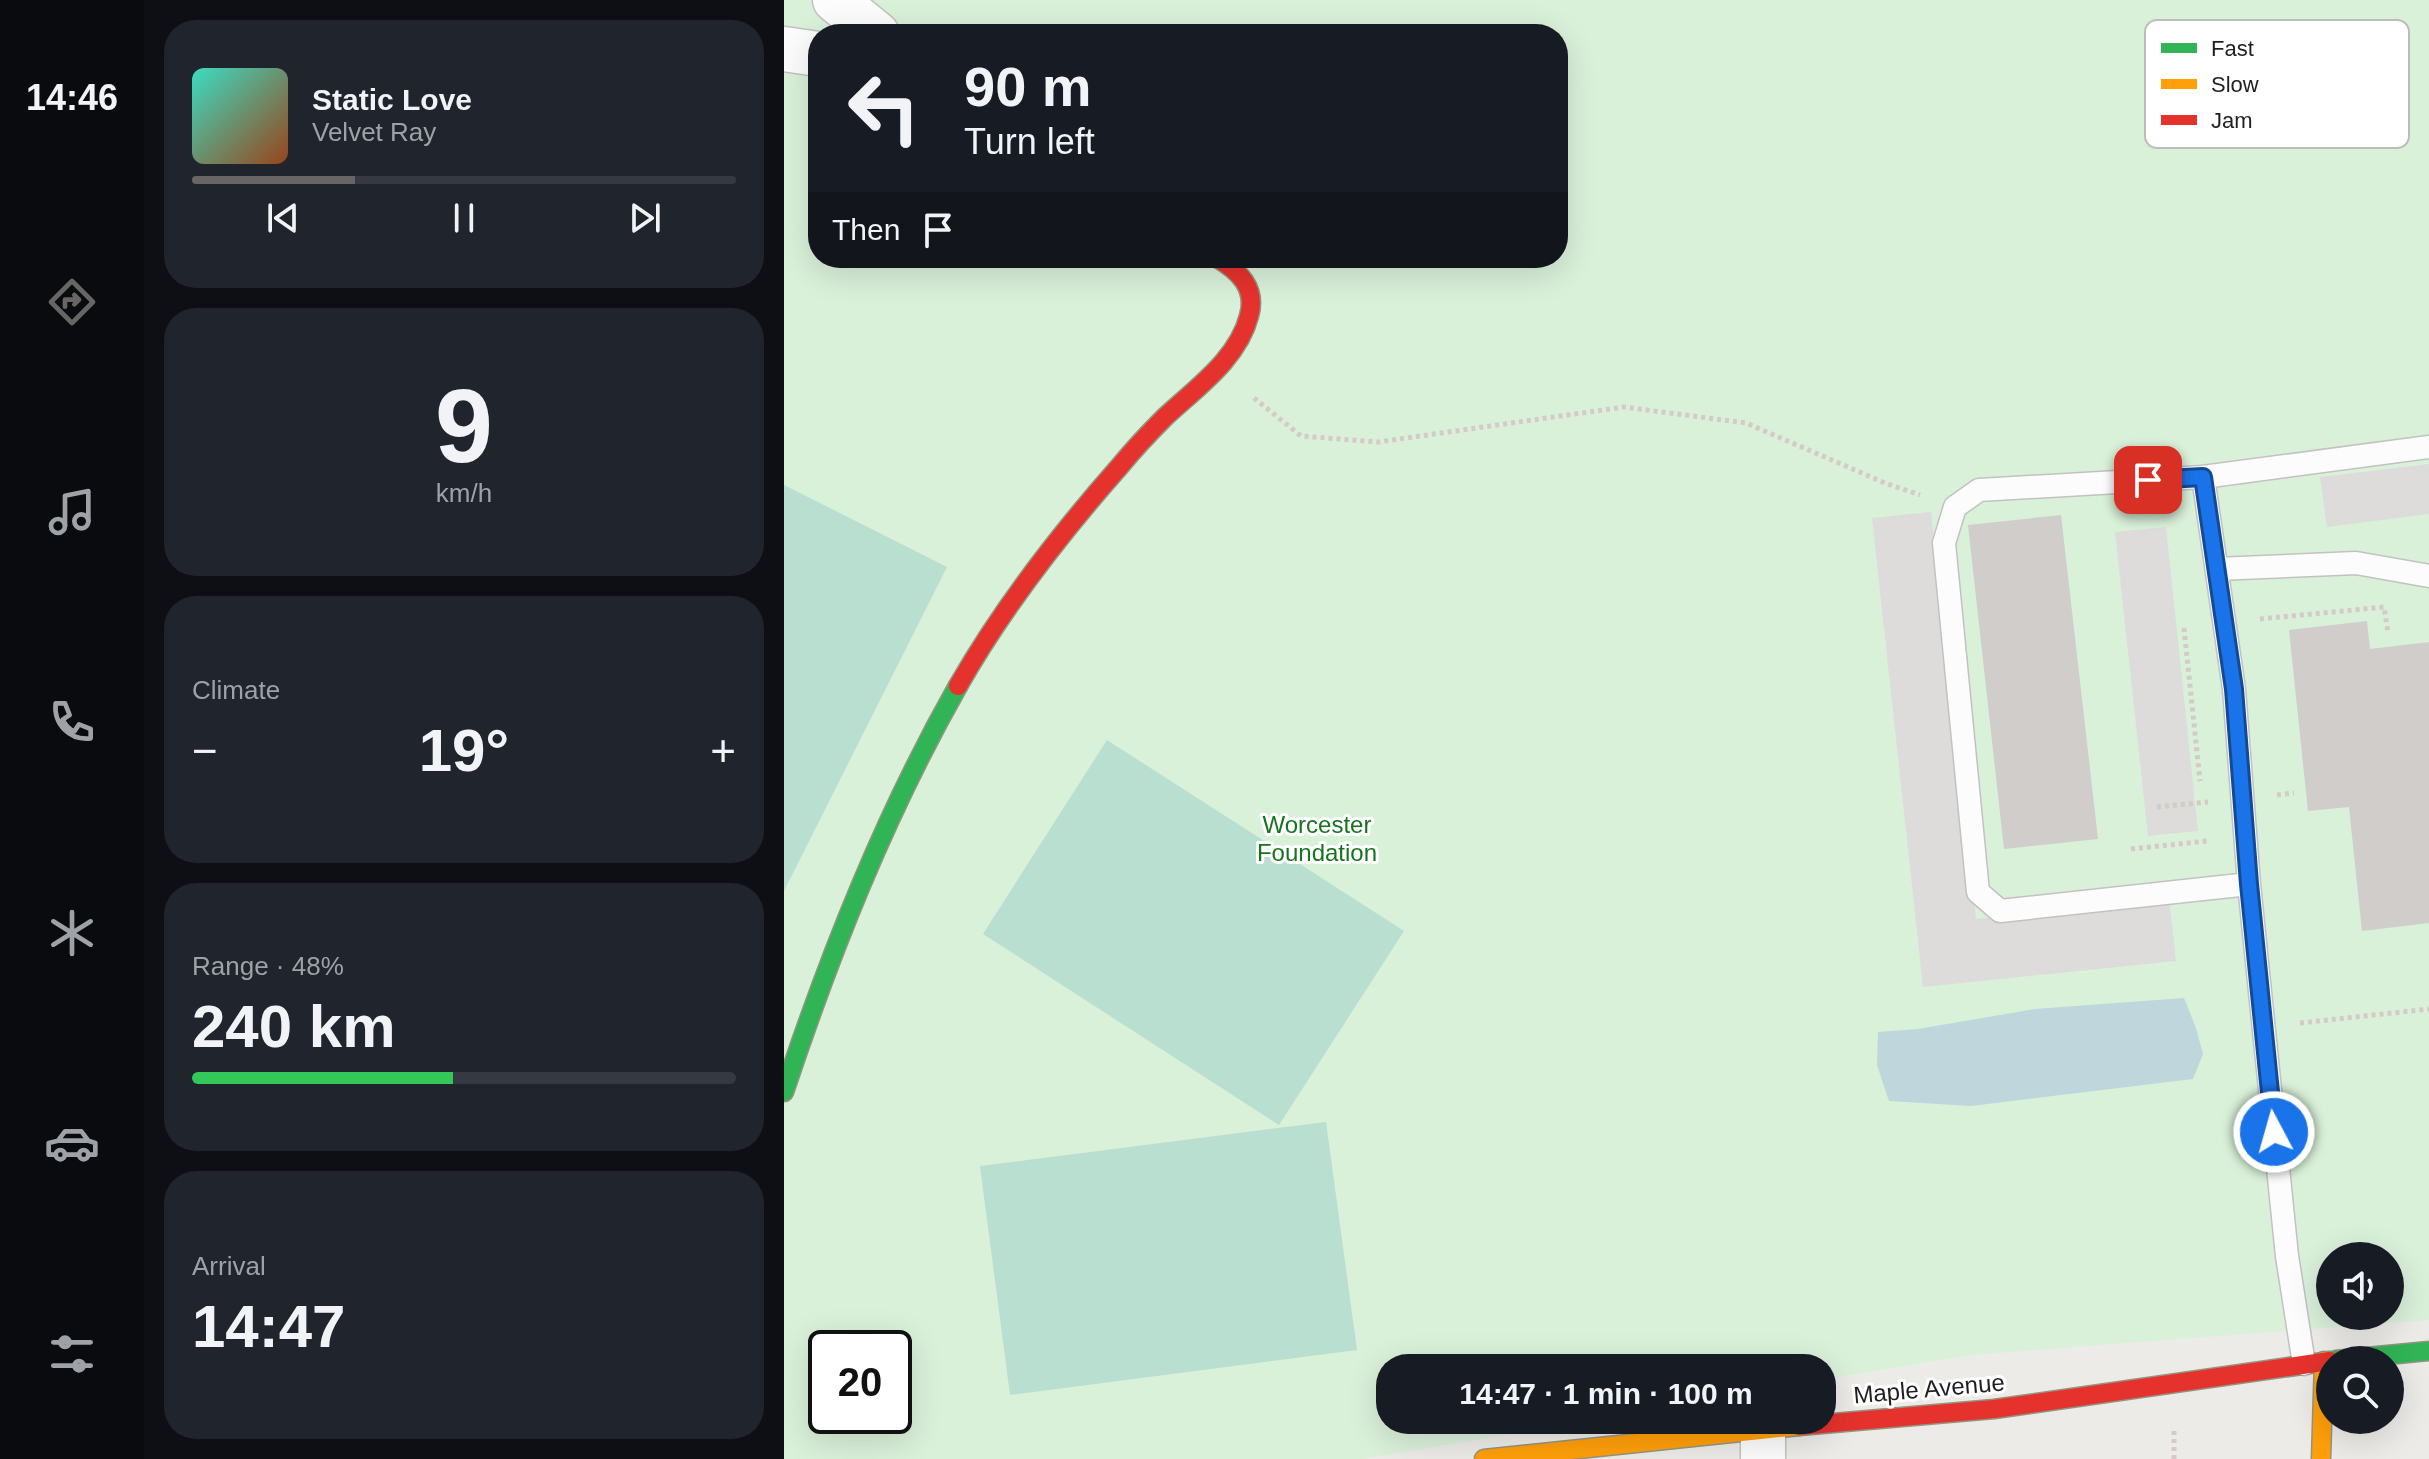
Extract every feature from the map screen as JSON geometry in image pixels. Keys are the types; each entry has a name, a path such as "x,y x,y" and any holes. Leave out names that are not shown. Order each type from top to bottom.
{"street":[{"path":"835,0 865,24"},
{"path":"784,49 808,53"},
{"path":"784,1092 852,902 912,772 960,684 1007,608 1054,544 1141,442 1220,363 1241,337 1252,310 1253,296 1240,274 1231,268"},
{"name":"Maple Avenue","path":"2404,1353 2429,1351"},
{"name":"Maple Avenue","path":"1484,1459 1763,1444 2316,1362"},
{"path":"2321,1459 2322,1434"}],"lane":[{"path":"2249,884 2000,911 1978,892 1944,543 1955,507 1979,490 2203,477 2429,447"},
{"path":"2203,477 2234,689 2249,884 2287,1256 2318,1346"},
{"path":"2217,569 2356,563 2429,576"}],"path":[{"path":"1220,363 1251,395 1301,436 1378,442 1624,407 1746,423 1885,483 1955,507"},
{"path":"2248,620 2384,607 2388,632"},
{"path":"2184,626 2204,816"},
{"path":"2131,849 2207,841 2205,829"},
{"path":"2295,1024 2429,1009"},
{"path":"2174,1420 2174,1459"}],"green space":[{"name":"Worcester Foundation","path":"784,0 2429,0 2429,1320 2404,1322 2404,1242 2316,1242 2316,1329 1971,1355 1836,1378 1836,1354 1376,1354 1376,1434 1510,1434 1364,1459 784,1459"},
{"path":"784,485 947,567 784,891"},
{"path":"1107,740 1404,931 1279,1125 983,934"},
{"path":"1326,1122 1357,1350 1010,1395 980,1166"}],"shaded area":[{"path":"2429,464 2429,514 2327,527 2320,477"},
{"path":"1931,512 1976,919 2169,899 2176,961 1923,987 1872,518"},
{"path":"2166,527 2198,831 2148,836 2115,532"}],"water":[{"path":"2184,998 2203,1054 2193,1079 1971,1106 1889,1101 1877,1065 1878,1032 1918,1029 2035,1009"}],"building":[{"path":"2061,515 2098,839 2004,849 1968,525"},
{"path":"2367,621 2370,649 2429,642 2429,923 2362,931 2349,807 2308,811 2289,630"}],"traffic: fast":[{"path":"784,1092 861,884 931,735 958,686"},
{"path":"2404,1353 2429,1351"}],"traffic: slow":[{"path":"1484,1459 1723,1434"},
{"path":"2321,1459 2322,1434"}],"traffic: jam":[{"path":"958,686 1013,600 1076,518 1142,441 1214,372 1236,346 1251,306 1244,281 1231,268"},
{"path":"1836,1423 1994,1409 2316,1363"}],"route":[{"path":"2148,480 2203,477 2234,689 2249,884 2274,1132"}]}
